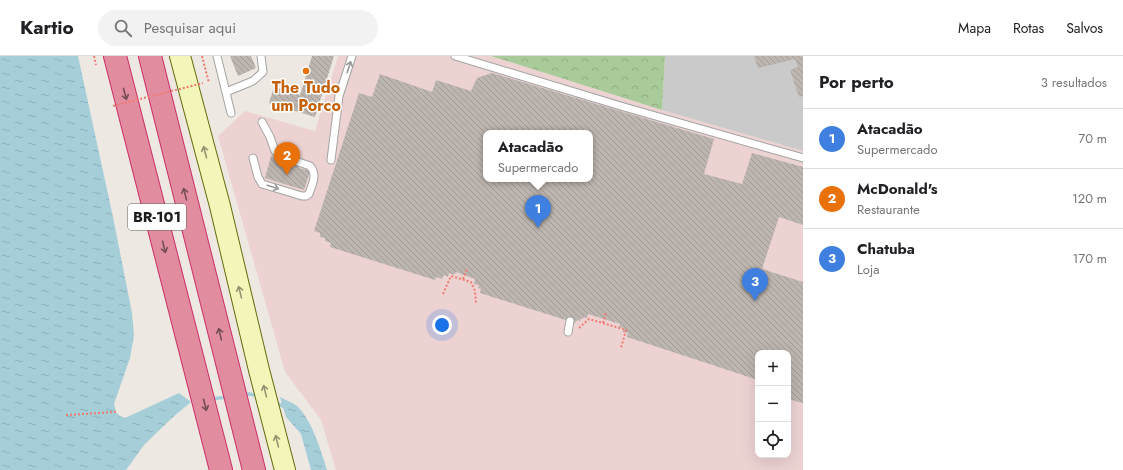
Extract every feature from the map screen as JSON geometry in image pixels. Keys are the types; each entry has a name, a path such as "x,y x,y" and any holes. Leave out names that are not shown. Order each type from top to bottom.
{"highway":[{"name":"BR-101","path":"115,56 212,430 221,470"},
{"name":"BR-101","path":"150,56 254,470"}],"main road":[{"path":"180,56 220,206 259,370 285,470"}],"lane":[{"path":"217,56 231,113"},
{"path":"226,92 253,81 263,72 262,56"},
{"path":"332,160 339,96 352,56"},
{"path":"456,56 624,107 803,158"},
{"path":"253,158 258,177 262,184 302,196 309,194 315,174 314,170 310,166 281,156 275,151 262,122"},
{"path":"568,332 570,321"}],"path":[{"path":"94,56 96,65"},
{"path":"202,56 209,83"},
{"path":"113,106 203,83"},
{"path":"464,279 467,269"},
{"path":"443,294 451,276 464,279 471,282 475,292 476,304"},
{"path":"603,323 606,312"},
{"path":"577,330 589,319 626,330 621,348"},
{"path":"66,415 116,412"}],"shaded area":[{"path":"338,56 491,56 662,110 803,151 803,470 336,470 321,420 285,372 218,136 245,111 315,131"},
{"path":"665,56 803,56 803,151 662,110"}],"green space":[{"path":"491,56 665,56 662,110"}],"water":[{"path":"0,56 78,56 132,313 134,335 130,358 114,404 116,412 125,418 179,393 191,402 144,445 126,470 0,470"},
{"path":"280,397 297,406 307,419 312,427 327,470 311,470 301,434 286,417"}],"building":[{"path":"230,56 251,56 256,68 238,76"},
{"path":"312,56 334,56 315,117 269,103 274,87 300,95"},
{"path":"754,56 803,56 803,96 799,97 790,70 798,67 795,59 758,68"},
{"path":"492,73 714,139 704,174 742,184 752,153 803,167 803,225 779,217 762,269 803,282 803,403 791,400 791,350 755,350 755,379 627,337 628,333 623,332 624,328 619,327 620,324 588,314 587,318 581,318 580,321 577,320 575,323 480,293 481,289 478,288 479,285 474,284 475,279 456,272 454,275 449,273 448,277 444,275 442,279 436,277 435,280 330,247 331,243 325,241 325,238 320,237 320,233 314,231 359,93 372,97 380,74 432,92 436,80 471,91 477,78"},
{"path":"271,156 299,164 299,168 310,171 304,190 265,178"}],"waterway":[{"path":"242,395 249,394 260,396"},
{"path":"210,399 228,397"},
{"path":"274,402 287,408"}],"place":[{"name":"The Tudo um Porco","path":"306,71"},
{"name":"McDonald's","path":"287,175"},
{"name":"Atacadão","path":"538,228"},
{"name":"Chatuba","path":"755,301"}]}
